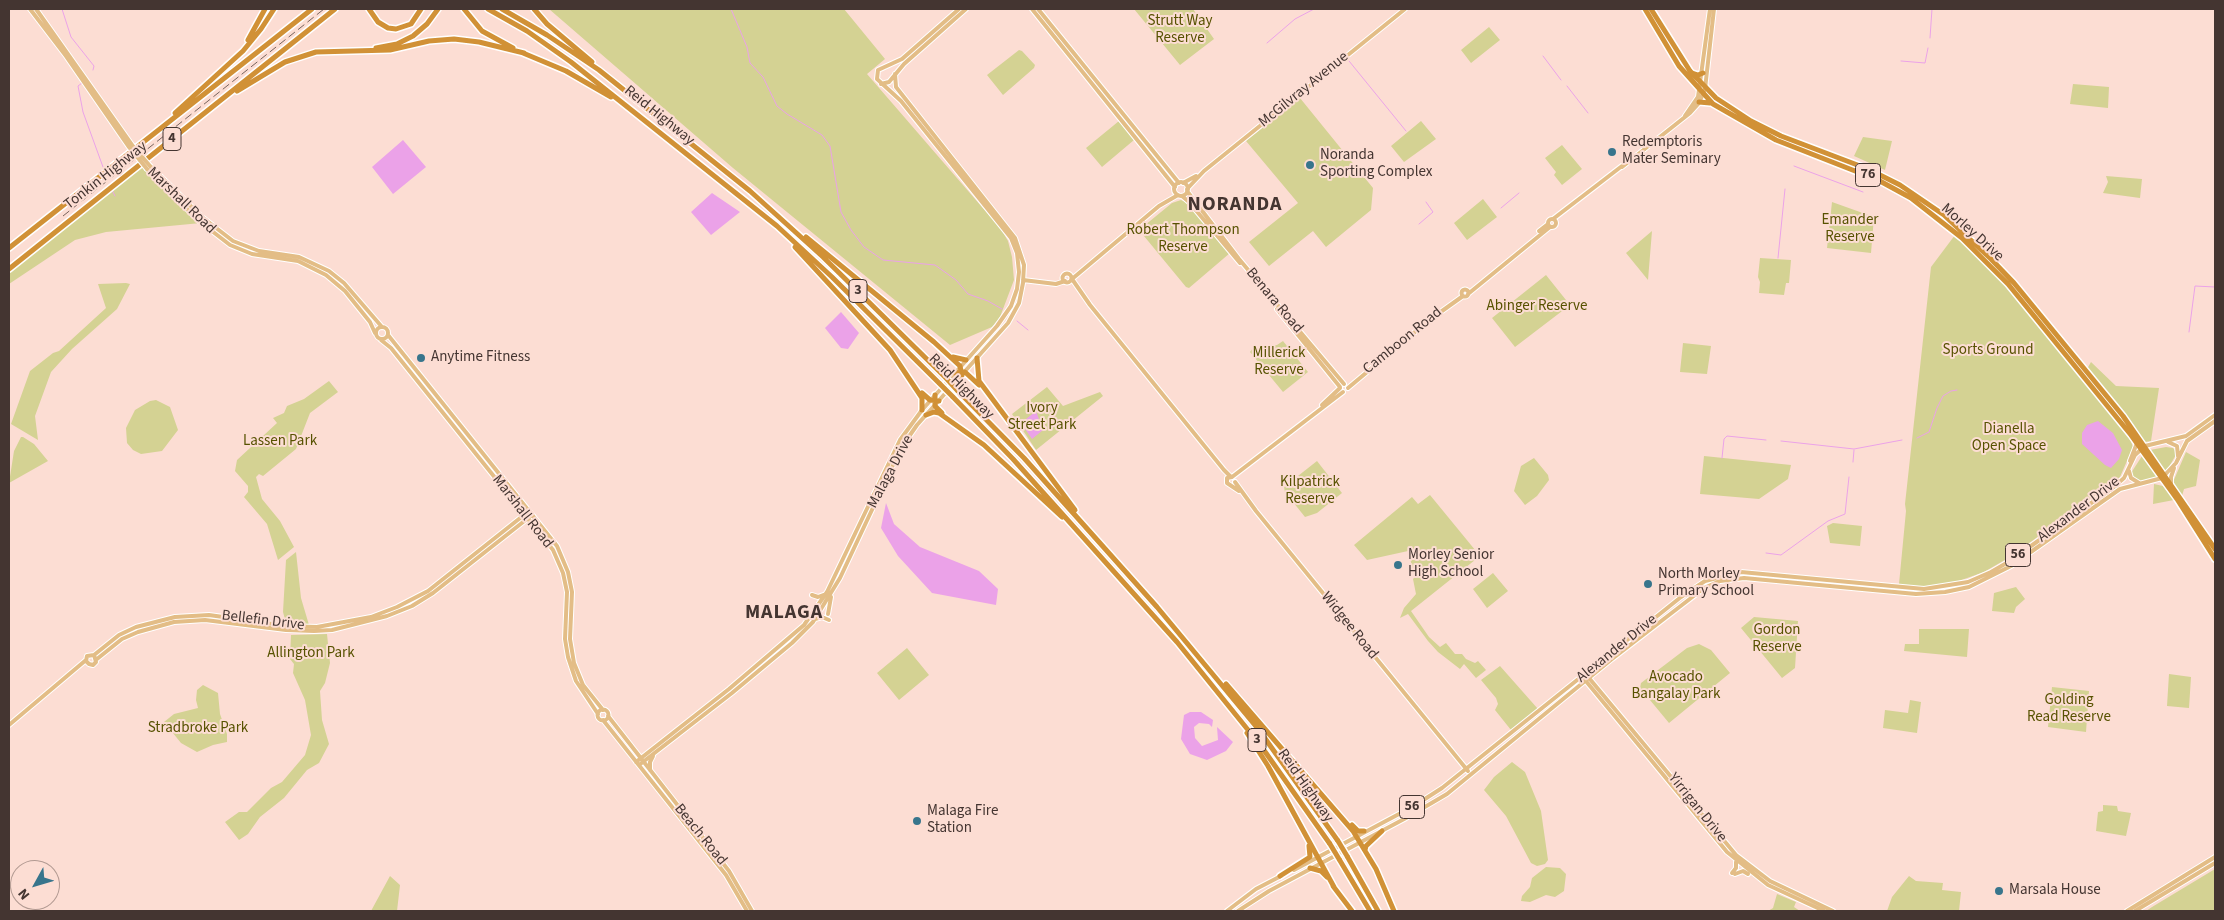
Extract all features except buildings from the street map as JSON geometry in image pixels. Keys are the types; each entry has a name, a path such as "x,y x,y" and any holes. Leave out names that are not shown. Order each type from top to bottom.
{"highway":[{"path":"231,62 248,40 265,9"},
{"path":"144,142 231,62 254,38 274,9"},
{"name":"Tonkin Highway","path":"9,248 312,9"},
{"name":"Tonkin Highway","path":"9,269 335,9"},
{"path":"369,9 372,16 381,24 396,29 411,24 421,9"},
{"path":"368,49 397,44 413,36 427,24 438,9"},
{"path":"464,9 472,22 487,36 524,54"},
{"name":"Reid Highway","path":"488,9 556,51 764,216 832,277 1013,458 1177,642 1261,746 1340,859 1370,911"},
{"name":"Reid Highway","path":"502,9 562,45 630,95 768,206 823,257 958,390 1091,533 1259,730 1338,840 1378,911"},
{"name":"3","path":"535,9 561,36 630,95"},
{"name":"Morley Drive","path":"1645,9 1679,66 1730,115 1885,177 1915,194 1944,215 2014,283 2143,448 2164,477 2215,559"},
{"name":"Morley Drive","path":"1651,9 1702,89 1776,140 1878,180 1911,198 1947,224 2008,284 2143,448"},
{"path":"154,154 229,96 285,62 316,52 368,49 390,50 428,40 454,39 480,42 524,54 556,66 621,104 685,153"},
{"path":"1690,71 1696,75 1703,73"},
{"path":"1699,102 1707,101 1730,115"},
{"path":"768,206 950,356 962,371 990,397"},
{"path":"764,216 832,285 884,344 922,398 922,410"},
{"path":"950,356 966,360"},
{"path":"977,358 977,374 990,397 1091,533"},
{"path":"955,373 962,371"},
{"path":"913,384 934,402 952,422"},
{"path":"934,395 934,402"},
{"path":"926,415 936,412 952,422 1010,467 1104,560"},
{"name":"Morley Drive","path":"2164,477 2171,484 2215,549"},
{"path":"1177,642 1181,652 1257,748 1334,887"},
{"path":"1194,652 1246,706 1356,836 1365,850 1394,911"},
{"path":"1328,802 1358,831 1364,831"},
{"path":"1365,850 1366,846 1382,831"},
{"path":"1280,876 1310,858 1311,851 1307,837"},
{"path":"1310,868 1323,873 1352,911"}],"main road":[{"name":"Marshall Road","path":"30,9 148,168 199,221 230,245 252,254 298,262 326,275 345,291 370,322 375,333"},
{"name":"Marshall Road","path":"36,9 131,146"},
{"path":"959,9 902,59 878,70 876,79 881,84 889,82 938,32 966,9"},
{"path":"1032,9 1174,188 1166,202"},
{"path":"1038,9 1181,183"},
{"name":"McGilvray Avenue","path":"1174,188 1204,170 1405,9"},
{"path":"1565,212 1556,224 1549,225 1548,222 1565,212 1651,144 1690,113 1699,102 1712,9"},
{"path":"1685,116 1702,89 1712,9"},
{"name":"Malaga Drive","path":"642,760 654,753 732,693 792,643 815,619 834,588 896,457 934,402 1008,323 1016,308 1023,289 1024,268 1021,252 1011,232 902,95 895,83 895,74"},
{"name":"Malaga Drive","path":"881,84 901,101 1007,232 1017,253 1018,281 1008,312 966,360 962,371"},
{"name":"Marshall Road","path":"148,168 202,217 233,241 259,251 299,257 329,271 344,283 382,327"},
{"name":"McGilvray Avenue","path":"1180,195 1187,190 1204,170"},
{"name":"Benara Road","path":"1181,183 1239,259 1344,387"},
{"name":"Benara Road","path":"1174,188 1189,202 1344,387"},
{"path":"1018,281 1053,283 1066,282 1072,279 1080,270 1166,202 1180,195"},
{"path":"1553,219 1556,224"},
{"name":"Camboon Road","path":"1227,480 1244,469 1344,387 1549,225"},
{"path":"1024,268 1033,282"},
{"path":"1053,283 1063,276 1080,270"},
{"path":"1069,274 1078,290 1224,470 1232,477 1234,483 1228,484 1224,470"},
{"path":"1063,276 1066,282 1078,290"},
{"path":"1023,289 1033,282"},
{"path":"382,327 387,330 388,335 381,340 375,333 378,328 382,327"},
{"name":"Marshall Road","path":"388,335 528,515 560,564 566,582 568,626 578,675 603,710"},
{"name":"Marshall Road","path":"381,340 391,348 520,508 557,546 566,567 572,592 566,652 574,676 598,714"},
{"path":"934,395 955,373"},
{"name":"Malaga Drive","path":"638,764 645,755 709,706 794,635 818,607 827,592 892,454 922,410 934,402"},
{"path":"2143,448 2186,436 2215,415"},
{"path":"2164,477 2188,440 2215,421"},
{"path":"2166,441 2177,446 2179,450 2171,477 2171,484"},
{"name":"56","path":"2129,466 2137,443"},
{"name":"Alexander Drive","path":"1226,911 1280,876 1414,806 1465,770 1586,677 1695,587 1725,574 1752,572 1924,589 1953,586 1984,576 2010,561 2115,486 2124,478 2129,466 2143,448"},
{"path":"2129,466 2130,477 2139,483"},
{"name":"Camboon Road","path":"1234,483 1244,469"},
{"name":"Alexander Drive","path":"1238,911 1259,896 1433,803 1470,776 1579,686 1586,677 1598,671 1690,597 1715,583 1753,578 1916,594 1959,589 2000,573 2120,489 2164,477"},
{"name":"Widgee Road","path":"1234,483 1470,776"},
{"path":"516,522 520,508"},
{"name":"Bellefin Drive","path":"95,657 124,632 157,620 175,617 209,615 287,626 317,627 372,617 398,607 428,591 516,522 528,515"},
{"name":"Bellefin Drive","path":"95,657 122,639 138,632 174,622 205,620 308,631 332,630 380,619 412,606 433,593 522,522 528,515"},
{"path":"522,522 532,526 548,544"},
{"path":"828,614 828,606 834,588"},
{"path":"812,595 820,597 827,592"},
{"path":"815,619 822,617 829,620"},
{"path":"9,725 76,670 89,655 95,657 94,664 89,664 76,670"},
{"path":"86,660 89,664"},
{"path":"1579,686 1593,686 1593,678 1598,671"},
{"name":"Yirrigan Drive","path":"1586,677 1736,861 1755,876 1824,911"},
{"name":"Yirrigan Drive","path":"1593,686 1741,860 1770,881 1833,911"},
{"path":"638,764 603,720 598,718 598,714 603,710 607,711 608,716 642,760"},
{"path":"603,720 608,716"},
{"path":"633,750 645,755"},
{"path":"651,772 650,762 654,753"},
{"name":"Beach Road","path":"642,760 729,871 752,911"},
{"name":"Beach Road","path":"638,764 726,875 747,911"},
{"path":"1687,796 1690,788"},
{"path":"1414,806 1413,810 1415,811 1433,803"},
{"path":"2127,911 2215,858"},
{"path":"1736,861 1736,868 1733,874 1743,871 1755,876"},
{"path":"2135,911 2215,863"},
{"path":"1801,889 1802,895"}],"green space":[{"path":"549,9 844,9 885,59 867,74 1001,229 1008,241 1012,257 1014,280 1000,317 992,327 950,345 733,168"},
{"name":"Strutt Way Reserve","path":"1134,9 1193,9 1214,39 1180,65"},
{"path":"1489,27 1500,40 1471,63 1461,50"},
{"path":"1019,50 1035,65 1034,68 1003,95 987,75"},
{"path":"2073,84 2109,87 2108,108 2070,104"},
{"name":"Noranda Sporting Complex","path":"1300,98 1373,188 1371,210 1326,247 1313,231 1269,266 1249,242 1298,203 1246,141"},
{"path":"1119,121 1134,140 1102,167 1086,148"},
{"path":"1421,121 1436,139 1404,162 1391,146"},
{"path":"1863,137 1892,141 1885,170 1854,156"},
{"path":"1562,145 1582,169 1562,185 1554,175 1556,172 1545,158"},
{"path":"142,163 201,223 106,232 75,240 9,284 9,271"},
{"path":"2106,176 2142,179 2140,198 2103,193 2108,182"},
{"path":"1483,199 1497,217 1467,240 1454,223"},
{"name":"Robert Thompson Reserve","path":"1181,200 1188,203 1230,253 1189,288 1186,287 1139,230 1172,203"},
{"name":"Emander Reserve","path":"1832,202 1874,217 1871,253 1827,248"},
{"path":"1652,231 1648,280 1626,253"},
{"name":"Dianella Open Space","path":"1955,235 2002,279 2130,439 2133,447 2120,477 2010,557 1984,572 1953,583 1921,587 1902,586 1899,584 1906,511 1905,504 1931,267"},
{"path":"1760,258 1791,260 1789,283 1786,283 1784,295 1759,293"},
{"name":"Abinger Reserve","path":"1546,275 1570,305 1515,347 1492,318"},
{"path":"98,284 130,284 117,309 72,349 51,372 35,416 38,440 11,424 30,371 53,353 59,351 106,308"},
{"name":"Millerick Reserve","path":"1283,341 1308,372 1283,392 1250,352 1253,348 1277,345"},
{"path":"1683,343 1711,346 1707,374 1680,372"},
{"path":"2091,362 2116,386 2159,388 2151,441 2145,442 2087,369"},
{"name":"Lassen Park","path":"329,381 338,392 310,413 296,449 263,476 259,474 256,477 262,499 280,521 294,547 278,560 267,524 244,497 248,492 248,486 235,471 237,460 277,423 273,418 284,413 287,406 304,399"},
{"name":"Ivory Street Park","path":"1047,387 1063,406 1100,392 1103,396 1036,450 1012,414"},
{"path":"156,400 170,407 178,430 162,451 141,454 133,450 127,443 126,428 135,410 150,401"},
{"path":"21,437 34,444 48,461 9,483 14,451"},
{"path":"2166,447 2173,448 2177,453 2166,472 2150,450"},
{"path":"2186,452 2200,460 2196,486 2184,489 2182,496 2173,482"},
{"path":"1704,456 1791,465 1788,479 1759,499 1700,494"},
{"path":"2142,456 2157,477 2141,481 2133,479 2131,473"},
{"path":"1534,458 1548,475 1549,480 1537,496 1525,505 1514,491 1521,466"},
{"name":"Kilpatrick Reserve","path":"1317,461 1342,493 1317,513 1305,517 1285,492 1284,487"},
{"path":"2154,484 2163,486 2174,500 2153,504"},
{"path":"1430,495 1480,556 1411,611 1429,637 1440,647 1446,643 1455,654 1462,654 1466,659 1475,663 1478,661 1486,670 1476,678 1464,664 1460,669 1438,652 1408,614 1400,618 1404,608 1416,594 1413,579 1415,577 1408,551 1367,560 1354,545 1412,497 1418,504"},
{"path":"1833,523 1862,526 1860,546 1830,543 1827,526"},
{"path":"296,552 301,598 309,625 286,623 283,612 286,560"},
{"path":"1493,573 1508,591 1487,608 1473,589"},
{"path":"2016,587 2025,599 2016,607 2014,613 1992,611 1994,593"},
{"name":"Gordon Reserve","path":"1754,617 1798,621 1795,668 1782,678 1741,628"},
{"path":"1919,629 1969,629 1967,657 1904,651 1905,644 1919,644"},
{"name":"Allington Park","path":"327,634 330,663 325,683 320,691 322,720 329,744 319,763 307,770 284,798 260,817 248,834 239,840 225,822 239,812 247,812 271,788 282,782 305,755 311,735 305,700 293,673 294,664 290,659 291,635"},
{"name":"Avocado Bangalay Park","path":"1699,644 1711,650 1730,673 1669,723 1640,688 1641,683 1687,648"},
{"path":"907,648 929,675 899,700 877,673"},
{"path":"1500,666 1538,709 1511,730 1495,710 1498,704 1496,698 1481,680"},
{"path":"2169,674 2191,677 2189,708 2167,706"},
{"name":"Stradbroke Park","path":"203,685 218,693 220,714 227,734 227,742 213,745 197,752 181,743 164,722 174,714 198,708 196,700 197,690"},
{"name":"Golding Read Reserve","path":"2052,687 2089,691 2086,732 2048,727"},
{"path":"1910,700 1921,702 1917,733 1883,728 1885,710 1908,713"},
{"path":"1512,762 1525,772 1541,811 1548,860 1545,864 1537,866 1531,863 1506,816 1484,790 1494,777"},
{"path":"2103,805 2117,806 2118,811 2131,813 2126,836 2096,831 2098,812 2103,811"},
{"path":"1546,867 1560,868 1566,874 1564,891 1555,897 1546,895 1530,902 1521,901 1522,896 1530,887 1532,878"},
{"path":"2215,869 2215,911 2146,911 2152,907"},
{"path":"390,876 400,885 397,911 371,911"},
{"path":"1909,876 1916,881 1943,883 1942,890 1961,892 1959,911 1887,911 1892,897"},
{"path":"1777,894 1796,902 1794,907 1800,911 1768,911 1773,908"}],"shaded area":[{"path":"403,140 426,167 393,194 372,167"},
{"path":"712,193 740,212 711,235 691,212"},
{"path":"841,312 859,333 848,349 841,348 825,328"},
{"path":"1036,411 1043,430 1032,439 1021,423"},
{"path":"2098,421 2113,433 2122,450 2119,459 2111,468 2105,465 2082,444 2082,433 2087,425"},
{"path":"886,503 894,524 920,547 979,571 998,589 996,605 932,593 898,556 881,528"},
{"path":"1190,712 1201,712 1213,720 1212,727 1209,724 1199,723 1194,727 1195,738 1202,746 1218,740 1217,727 1233,742 1226,751 1207,760 1190,754 1181,739 1184,715"}],"waterway":[{"path":"62,9 71,37 94,66 93,70"},
{"path":"731,9 747,47 750,63 763,77 777,106 822,135 830,146 841,212 851,230 864,247 883,260 935,265 956,280 968,294 988,301 1002,309"},
{"path":"1267,43 1295,19 1314,9"},
{"path":"1930,38 1932,9"},
{"path":"1901,61 1925,63 1928,48"},
{"path":"1543,56 1561,80"},
{"path":"1349,61 1406,131"},
{"path":"82,83 78,86 83,112 103,167"},
{"path":"1567,86 1588,113"},
{"path":"1794,166 1863,192"},
{"path":"1778,258 1785,189"},
{"path":"112,190 115,196"},
{"path":"1501,208 1519,193"},
{"path":"1419,224 1433,212 1426,202"},
{"path":"2189,332 2195,286 2215,287"},
{"path":"1017,321 1028,330"},
{"path":"1917,438 1929,432 1943,396 1957,390"},
{"path":"1722,458 1724,439 1727,436 1766,440"},
{"path":"1781,441 1854,449 1902,440"},
{"path":"1853,462 1854,450"},
{"path":"1766,553 1781,555 1828,521 1845,514 1849,477"}],"railway":[{"path":"63,216 324,9"}],"place":[{"name":"Redemptoris Mater Seminary","path":"1612,152"},
{"name":"Noranda Sporting Complex","path":"1310,165"},
{"name":"Anytime Fitness","path":"421,358"},
{"name":"Morley Senior High School","path":"1398,565"},
{"name":"North Morley Primary School","path":"1648,584"},
{"name":"Malaga Fire Station","path":"917,821"},
{"name":"Marsala House","path":"1999,891"}],"district":[{"name":"NORANDA","path":"1235,206"},
{"name":"MALAGA","path":"784,614"}],"park label":[{"name":"Sports Ground","path":"1988,351"}]}
